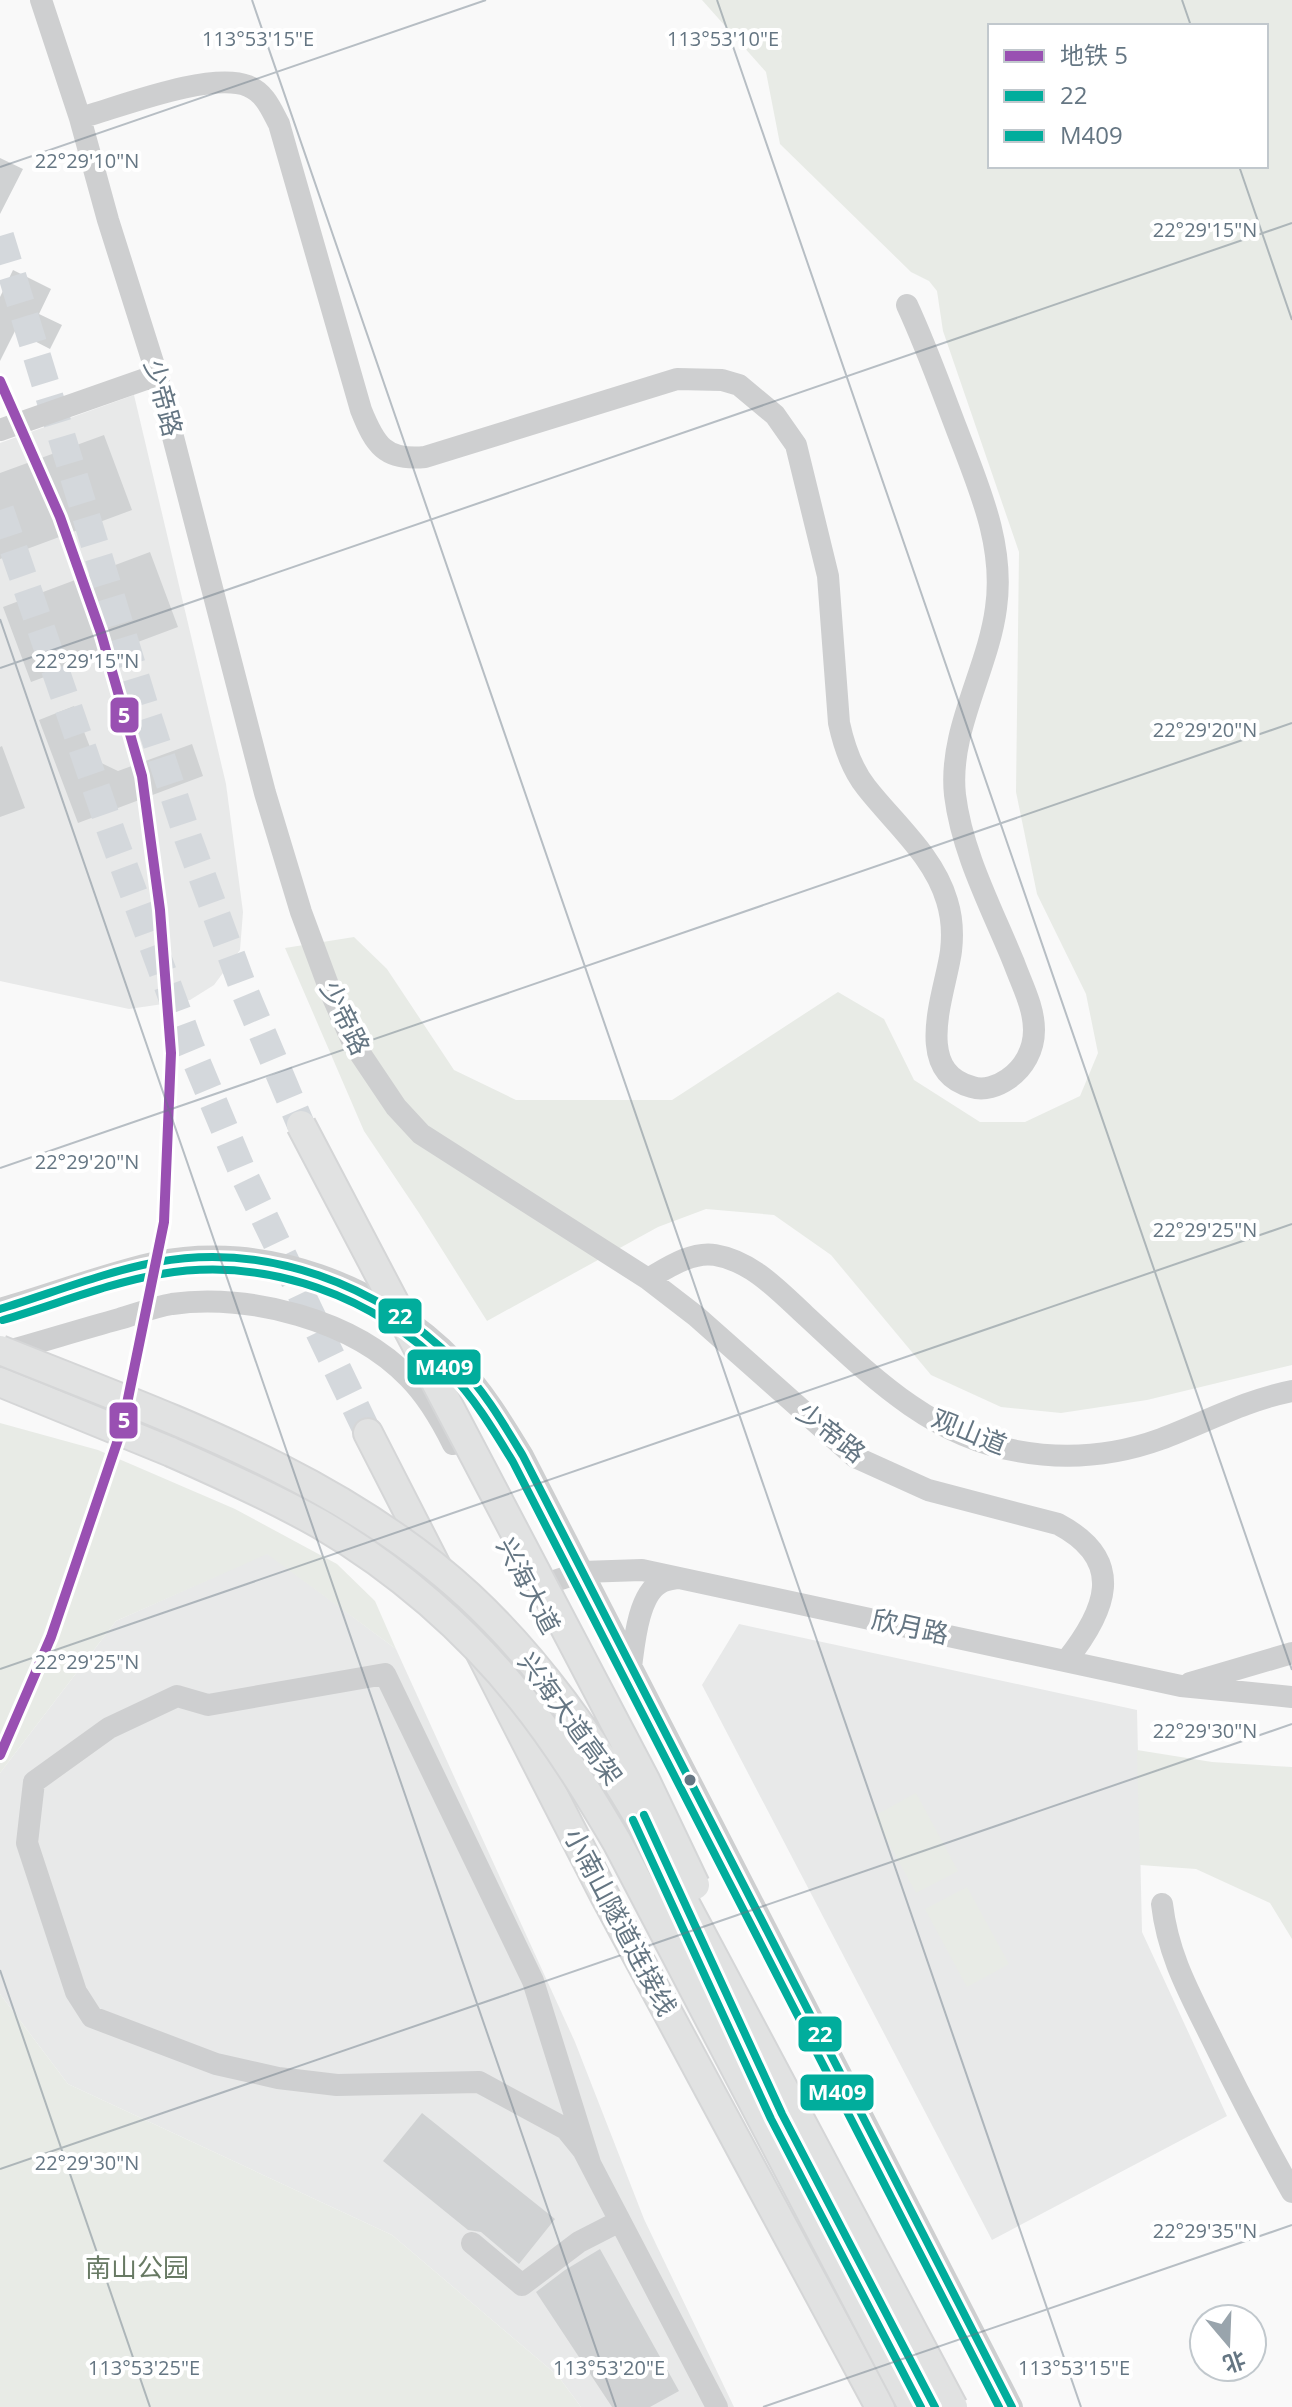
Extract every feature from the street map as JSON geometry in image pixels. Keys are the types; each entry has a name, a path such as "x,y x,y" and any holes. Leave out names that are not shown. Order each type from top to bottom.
{"main road":[{"path":"301,1125 662,1812 773,2065"},
{"name":"兴海大道高架","path":"0,1352 251,1453 348,1505 469,1596 535,1666 590,1738 641,1821 953,2407"},
{"name":"兴海大道高架","path":"0,1382 171,1452 321,1525 411,1587 488,1660 523,1699 617,1842 913,2407"},
{"name":"小南山隧道连接线","path":"368,1433 605,1896 880,2407"}],"street":[{"name":"少帝路","path":"41,0 157,375 286,867 315,953 353,1043 396,1107 421,1134 648,1279 696,1316 855,1457 928,1490 1038,1518 1075,1533 1100,1564 1103,1591 1098,1613 1088,1633 1066,1661"},
{"path":"80,118 211,82 248,86 260,94 279,124 361,410 379,446 391,454 407,459 425,457 677,379 722,380 739,385 775,415 796,445 828,576 843,743 865,787 928,862 943,888 953,937 937,1010 938,1047 942,1061 957,1080 981,1089 1003,1083 1020,1069 1032,1046 1034,1032 1029,1000 969,850 955,791 960,742 996,611 1000,570 984,504 922,337 907,305"},
{"path":"0,430 157,375"},
{"name":"观山道","path":"648,1279 685,1259 713,1254 759,1273 885,1388 935,1423 987,1444 1015,1451 1082,1456 1120,1451 1159,1440 1263,1398 1292,1391"},
{"name":"兴海大道","path":"0,1309 159,1262 208,1257 239,1258 298,1269 338,1282 421,1331 455,1361 503,1422 1012,2407"},
{"name":"兴海大道","path":"0,1352 168,1305 211,1302 247,1304 319,1322 386,1356 410,1378 441,1422 607,1735 782,2114 935,2407"},
{"name":"欣月路","path":"530,1589 582,1572 642,1570 1181,1686 1292,1697"},
{"path":"631,1667 635,1631 650,1591 659,1583 679,1577"},
{"path":"1181,1686 1292,1653"},
{"path":"590,2163 533,1981 385,1674 208,1705 177,1696 109,1728 34,1782 27,1843 76,1992 92,2017 216,2064 278,2078 337,2085 479,2082 566,2129 590,2163 717,2407"},
{"path":"1162,1904 1166,1937 1177,1967 1251,2119 1292,2192"},
{"path":"472,2243 522,2285 579,2242 620,2221"}],"shaded area":[{"path":"134,395 226,784 243,912 240,950 214,985 190,1000 129,1009 0,981 0,443"},
{"path":"267,1553 396,1649 575,2042 644,2219 734,2407 581,2407 558,2376 392,2235 68,2084 0,1994 0,1773 116,1621"},
{"path":"739,1624 1137,1710 1142,1932 1227,2116 992,2240 702,1685"}],"green space":[{"path":"702,0 1292,0 1292,1365 1147,1400 1061,1413 1001,1407 931,1375 831,1255 774,1215 706,1209 658,1227 487,1321 364,1131 285,948 354,937 387,969 454,1070 516,1100 672,1100 838,992 884,1019 914,1080 980,1122 1025,1122 1080,1096 1098,1053 1086,994 1037,894 1016,792 1019,552 943,331 937,291 929,281 911,272 780,144 766,72"},
{"path":"0,1423 98,1450 235,1509 337,1564 375,1601 396,1649 267,1554 116,1621 0,1773"},
{"path":"1137,1750 1212,1762 1292,1767 1292,1939 1270,1903 1196,1869 1140,1865"},
{"path":"916,1793 958,1871 916,1893 874,1816"},
{"path":"967,1887 1009,1964 967,1987 925,1909"},
{"name":"南山公园","path":"0,1994 68,2084 392,2235 558,2376 581,2407 0,2407"}],"building":[{"path":"0,158 23,169 0,214"},
{"path":"13,270 51,289 39,314 62,325 50,349 15,331 0,361 0,297"},
{"path":"104,435 132,510 0,559 0,473"},
{"path":"150,552 178,627 31,682 3,607"},
{"path":"74,706 95,760 118,771 192,744 203,776 78,823 39,720"},
{"path":"0,747 25,808 0,817"},
{"path":"422,2113 555,2219 519,2264 481,2232 468,2230 383,2161"},
{"path":"600,2249 679,2391 650,2407 612,2407 536,2292"}],"tunnel":[{"path":"0,236 188,838 244,990 301,1125"},
{"path":"0,510 113,837 190,1046 242,1171 368,1433"}],"metro line":[{"name":"5","path":"0,381 60,517 101,633 142,776 160,910 171,1053 164,1222 122,1428 51,1637 0,1755"}],"transit line":[{"name":"22","path":"0,1309 137,1266 198,1257 239,1258 279,1264 318,1275 356,1291 426,1334 466,1372 523,1456 1012,2407"},
{"name":"M409","path":"3,1320 141,1278 201,1270 240,1271 279,1277 354,1303 420,1345 449,1372 476,1404 513,1462 999,2407"},
{"name":"22","path":"644,1815 782,2114 935,2407"},
{"name":"M409","path":"633,1820 771,2119 921,2407"}]}
